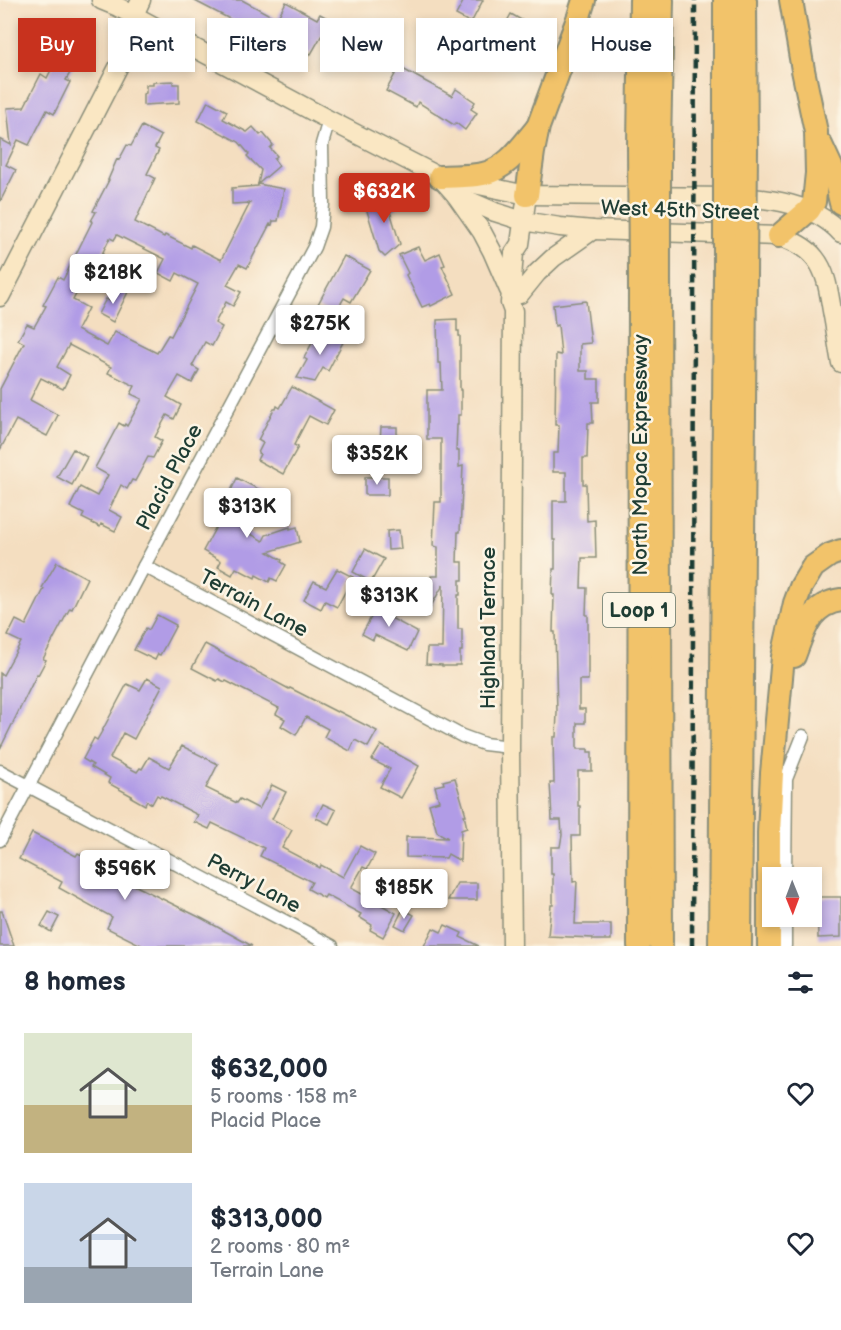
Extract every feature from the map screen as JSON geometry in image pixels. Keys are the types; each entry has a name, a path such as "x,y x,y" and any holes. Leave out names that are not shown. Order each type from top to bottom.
{"highway":[{"path":"527,195 538,127 584,0"},
{"name":"North Mopac Expressway","path":"639,946 650,275 649,146 641,0"},
{"path":"649,146 662,0"},
{"path":"725,0 736,150"},
{"path":"720,946 736,150 746,0"},
{"path":"779,236 809,210 814,202 816,190 816,132 791,0"},
{"path":"440,177 484,174 498,168 511,159 538,127"},
{"path":"816,132 834,173 841,203"},
{"path":"650,275 661,946"},
{"path":"735,276 740,946"},
{"path":"769,946 772,773 785,648 801,587 813,567 830,555 841,551"},
{"path":"781,681 816,610 831,602 841,600"}],"main road":[{"name":"West 45th Street","path":"101,0 118,7 137,8 329,120 440,177 527,195 764,199 788,203 809,210 835,226 841,233"},
{"path":"0,297 128,48 137,8"},
{"name":"West 45th Street","path":"440,177 456,195 523,221 593,230 779,236 803,246 814,256 827,283 841,363"},
{"path":"456,195 482,232 515,300 537,273 553,258 593,230"},
{"name":"Highland Terrace","path":"512,946 510,747 515,300 525,253 520,244 527,195"}],"street":[{"name":"Placid Place","path":"0,840 314,247 321,227 322,144 329,120"},
{"name":"Terrain Lane","path":"144,566 462,736 484,744 510,747"},
{"path":"785,867 786,779 803,736"},
{"name":"Perry Lane","path":"0,771 332,946"},
{"path":"785,927 785,946"}],"building":[{"path":"193,0 242,0 275,18 228,18"},
{"path":"464,0 483,0 474,18 462,18 456,15"},
{"path":"286,2 317,19 320,14 327,18 320,18 320,38 311,54 308,55 308,18 278,18"},
{"path":"404,70 452,96 456,89 475,102 471,109 477,113 465,130 418,102 416,107 386,91 396,72 404,72"},
{"path":"50,72 70,72 66,80 70,82 54,114 47,110 29,145 18,140 6,165 16,170 0,202 0,139 11,145 7,108 24,107 41,74 47,78"},
{"path":"173,81 173,84 179,84 179,103 143,105 146,85 153,85 153,82"},
{"path":"208,101 227,111 223,119 247,132 253,127 260,135 263,133 273,145 270,148 277,156 274,159 279,166 258,184 261,170 247,156 249,154 239,142 198,121"},
{"path":"142,126 161,136 155,148 159,150 147,174 155,178 135,222 191,248 192,245 221,260 250,203 232,204 232,188 258,186 258,184 284,189 278,221 270,224 247,268 239,264 227,285 241,292 233,306 226,302 215,323 222,327 212,346 205,342 192,366 199,370 192,383 179,376 167,397 181,405 174,419 167,415 155,437 162,441 153,458 148,457 135,481 132,480 127,489 121,485 109,510 122,517 115,531 82,518 84,514 70,507 80,487 97,496 108,475 95,468 119,423 127,426 142,399 131,394 135,386 108,373 111,367 69,345 57,367 70,375 63,389 41,378 30,400 58,415 47,436 16,420 0,450 0,389 24,343 18,340 27,324 34,327 58,277 63,280 92,222 96,212 93,211 117,159 119,160 127,145 131,146","holes":["117,235 165,259 158,273 173,281 177,273 198,284 171,336 168,335 157,353 115,332 107,346 77,330 88,308 73,300 86,276 90,278 110,238 114,240"]},
{"path":"394,195 398,208 390,211 400,244 385,257 379,251 365,204"},
{"path":"418,247 425,260 440,253 445,265 442,266 455,294 431,306 430,304 422,307 399,255"},
{"path":"344,256 370,270 351,302 344,298 334,315 317,306"},
{"path":"118,286 128,292 113,322 98,314 106,299 110,301"},
{"path":"586,301 591,343 580,344 580,371 588,371 588,379 599,379 599,402 592,402 593,423 588,423 587,458 583,458 583,484 586,484 587,521 595,520 596,558 582,558 581,588 587,588 588,680 579,680 579,709 585,709 585,723 577,723 577,749 588,749 588,752 592,752 592,771 578,771 580,836 572,836 573,882 577,881 575,924 611,924 611,940 548,936 551,905 553,905 551,847 560,847 562,835 561,820 552,820 550,783 554,783 553,737 556,737 557,712 555,632 553,632 554,595 552,595 553,569 555,569 553,501 566,501 566,472 553,472 553,453 558,453 559,425 555,425 556,354 561,355 553,305"},
{"path":"457,319 457,331 460,336 461,415 458,415 456,451 459,451 459,467 463,466 457,562 463,562 463,580 460,580 460,595 458,595 458,629 462,629 462,651 460,651 460,665 442,666 426,664 427,648 442,648 443,585 430,608 431,576 438,576 438,547 433,546 435,502 441,502 441,439 427,439 427,390 442,390 441,363 438,363 437,320"},
{"path":"319,330 343,342 328,371 323,368 315,382 297,378 307,360 304,358"},
{"path":"292,387 334,410 326,425 309,416 294,445 298,447 283,474 257,460 263,443 258,440 274,409 277,406 280,408"},
{"path":"381,427 397,427 397,442 380,441"},
{"path":"73,449 87,457 72,485 57,477"},
{"path":"365,477 388,477 388,495 365,495"},
{"path":"237,478 262,491 242,529 263,541 266,535 297,527 300,542 268,552 286,565 277,581 271,578 269,582 256,575 255,578 236,568 232,575 218,567 221,561 203,551 232,497 229,495"},
{"path":"399,530 401,549 388,550 387,531"},
{"path":"365,549 384,559 371,582 353,572"},
{"path":"57,562 87,578 43,659 46,660 0,749 0,673 3,675 21,642 8,636 16,620 26,625 44,589 42,588"},
{"path":"337,569 353,577 337,607 325,601 321,609 304,600 314,581 326,587"},
{"path":"381,599 393,605 387,616 417,632 408,651 375,635 373,640 362,634"},
{"path":"157,615 176,625 155,660 134,650 146,628 149,630"},
{"path":"205,644 289,689 377,731 368,747 355,740 350,751 324,737 328,729 306,717 296,735 281,726 285,719 276,714 279,708 226,681 219,679 217,681 192,668"},
{"path":"147,678 162,686 134,739 123,733 110,758 137,772 140,768 142,769 149,757 169,768 182,746 218,764 206,788 237,803 240,799 259,809 272,785 286,792 272,819 292,830 282,848 343,877 360,846 375,854 367,869 363,867 351,888 396,913 383,937 370,930 372,925 359,917 361,914 326,895 324,898 308,889 312,882 260,856 264,848 212,823 209,829 194,822 198,815 161,796 157,795 152,804 147,801 145,805 108,783 110,778 91,767 93,765 83,759 94,738 97,740 127,684 140,690"},
{"path":"381,745 419,766 401,798 380,787 390,769 372,760"},
{"path":"455,778 466,815 464,815 467,828 461,830 460,861 448,854 446,858 406,857 406,837 448,838 437,832 429,804 439,801 435,786"},
{"path":"323,804 336,810 329,824 316,818"},
{"path":"32,833 76,856 78,853 130,883 252,946 143,946 107,928 112,917 59,888 62,882 19,859"},
{"path":"457,883 477,883 477,900 448,900"},
{"path":"822,897 841,897 841,937 818,938 818,927 822,927"},
{"path":"403,909 414,915 405,930 395,925"},
{"path":"0,911 2,911 14,946 0,946"},
{"path":"49,912 59,917 51,932 41,926"},
{"path":"445,925 462,933 460,937 479,946 424,946 433,928 441,932"}],"railway":[{"path":"692,946 695,0"}]}
